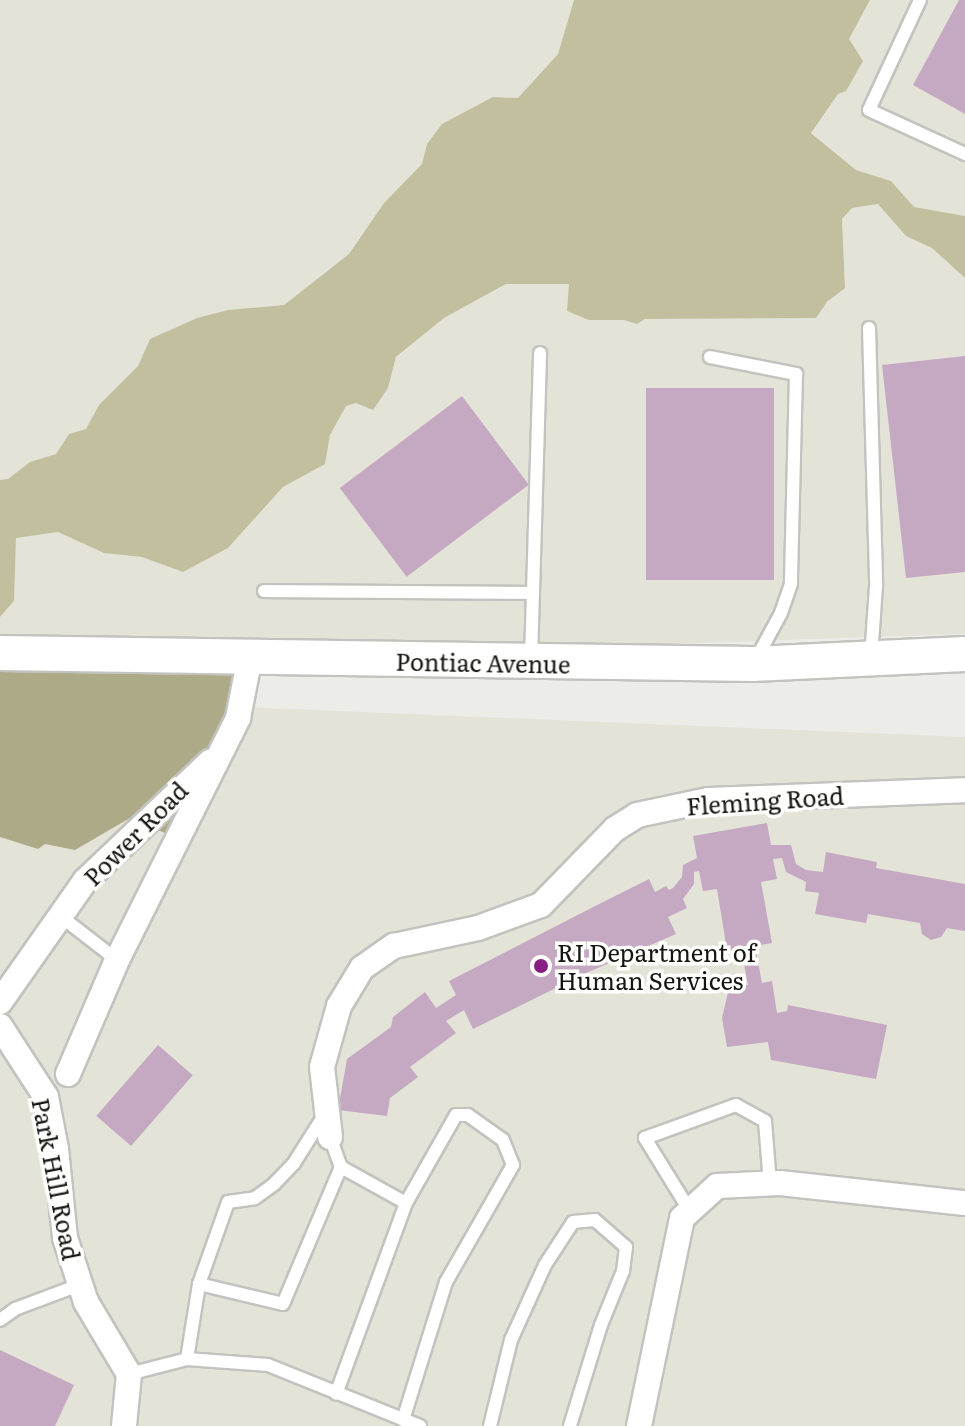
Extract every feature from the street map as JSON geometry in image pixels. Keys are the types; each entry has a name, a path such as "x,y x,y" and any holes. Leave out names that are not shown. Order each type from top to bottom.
{"main road":[{"name":"Pontiac Avenue","path":"0,653 753,664 871,661 965,654"}],"street":[{"name":"Power Road","path":"0,1002 58,915 85,881 221,752 238,718 250,657"},
{"name":"Park Hill Road","path":"68,1074 117,960 221,752"},
{"name":"Fleming Road","path":"330,1137 322,1067 339,1006 362,968 394,946 478,928 541,905 615,829 637,815 708,800 965,790"},
{"name":"Park Hill Road","path":"0,1026 46,1097 65,1238 79,1285 129,1374"},
{"path":"639,1426 682,1218 717,1186 770,1184 965,1203"},
{"path":"124,1426 129,1374"}],"lane":[{"path":"920,0 869,110 965,154"},
{"path":"869,328 876,586 871,661"},
{"path":"531,663 540,353"},
{"path":"710,357 796,374 791,584 781,613 753,664"},
{"path":"264,591 533,593"},
{"path":"58,915 117,960"},
{"path":"690,1211 645,1138 736,1105 765,1121 770,1184"},
{"path":"187,1359 199,1284 228,1202 255,1198 274,1184 294,1163 327,1110"},
{"path":"336,1394 406,1203 456,1115 468,1115 503,1140 513,1165 446,1282 403,1420"},
{"path":"330,1137 341,1167 406,1203"},
{"path":"199,1284 283,1304 341,1167"},
{"path":"490,1426 511,1340 545,1265 573,1222 595,1220 626,1247 623,1271 601,1325 570,1426"},
{"path":"0,1320 15,1309 79,1285"},
{"path":"129,1374 187,1359 268,1365 420,1426"}],"shaded area":[{"path":"0,0 574,0 558,54 518,98 493,97 427,144 422,164 384,203 349,254 284,305 228,310 197,318 150,339 138,366 99,405 86,429 69,434 56,454 30,462 8,479 0,480"},
{"path":"574,0 870,0 849,39 863,61 846,91 838,94 811,133 856,170 891,181 914,207 965,216 965,278 932,248 906,236 878,204 852,208 842,219 845,288 827,302 816,318 645,319 637,324 624,320 589,320 567,311 569,284 506,284 444,318 396,357 388,388 373,410 356,403 346,406 330,435 325,464 283,487 228,548 183,572 142,557 104,553 58,532 16,538 14,601 0,617 0,480 8,479 30,462 56,454 69,434 86,429 99,405 138,366 150,339 197,318 228,310 284,305 349,254 384,203 422,164 427,144 442,124 493,97 518,98 558,54"},
{"path":"870,0 965,0 965,216 914,207 891,181 856,170 811,132 838,94 849,39"},
{"path":"878,204 906,236 932,248 965,278 965,634 251,658 0,654 0,617 14,601 16,538 58,532 104,553 143,557 183,572 228,548 283,487 325,464 330,435 346,405 388,388 396,358 444,318 507,284 570,284 589,320 624,320 637,324 645,319 819,310 845,287 842,219 852,208"},
{"path":"0,654 246,667 179,839 130,818 75,850 45,844 38,849 0,837"},
{"path":"167,704 965,737 965,1426 0,1426 0,710"}],"building":[{"path":"959,0 965,0 965,114 913,85"},
{"path":"965,356 965,572 906,578 882,365"},
{"path":"646,388 774,388 774,580 646,580"},
{"path":"462,396 529,485 407,577 340,488"},
{"name":"RI Department of Human Services","path":"767,823 771,845 791,845 796,864 806,870 823,872 826,852 877,862 876,868 965,884 965,931 947,928 941,937 931,940 922,934 920,923 868,914 866,923 815,914 819,893 805,891 806,882 786,872 782,858 773,859 777,879 761,882 772,943 755,946 762,983 772,981 777,1013 787,1011 788,1005 887,1025 876,1079 771,1060 768,1042 727,1047 722,1018 729,988 748,985 741,948 727,950 717,889 703,891 699,871 694,872 694,884 683,899 687,908 668,917 676,934 584,974 584,983 577,991 567,991 560,986 473,1029 464,1010 446,1021 456,1033 410,1067 418,1077 390,1098 387,1116 338,1110 347,1059 391,1027 393,1017 425,992 436,1008 456,995 449,981 603,902 649,879 655,892 666,886 669,890 673,888 682,877 683,865 697,858 693,836"},
{"path":"158,1045 193,1075 131,1146 96,1116"},
{"path":"0,1350 74,1385 55,1426 0,1426"}],"place":[{"name":"RI Department of Human Services","path":"541,966"}]}
